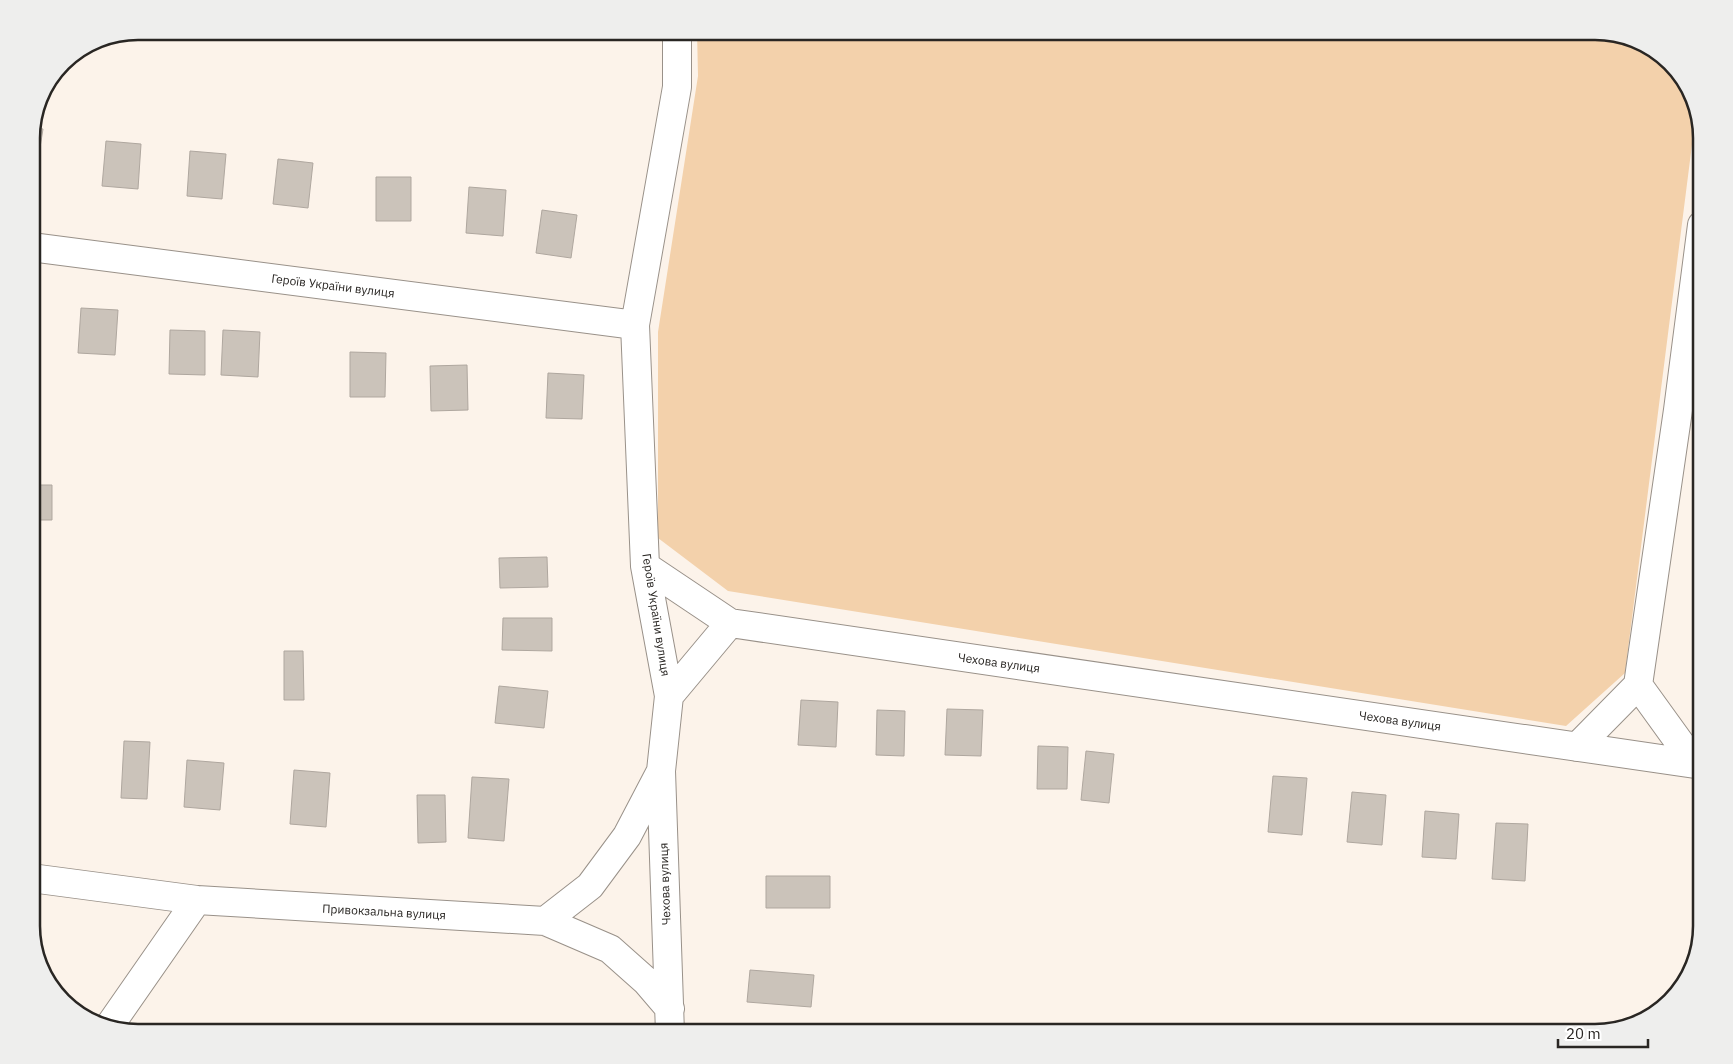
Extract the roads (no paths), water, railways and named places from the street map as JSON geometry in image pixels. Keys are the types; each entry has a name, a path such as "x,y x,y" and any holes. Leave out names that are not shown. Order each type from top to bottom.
{"street":[{"name":"Героїв України вулиця","path":"669,696 645,566 635,324 677,87 677,40"},
{"name":"Героїв України вулиця","path":"40,248 635,324"},
{"path":"1577,747 1638,685 1693,294"},
{"path":"645,566 730,624 669,696"},
{"name":"Чехова вулиця","path":"730,624 1693,764"},
{"name":"Чехова вулиця","path":"1638,685 1693,757"},
{"name":"Чехова вулиця","path":"669,696 661,771 670,1021"},
{"path":"545,921 590,886 627,836 661,771"},
{"name":"Привокзальна вулиця","path":"40,879 197,900 545,921 610,949 646,982 670,1021"},
{"path":"113,1021 197,900"}]}
